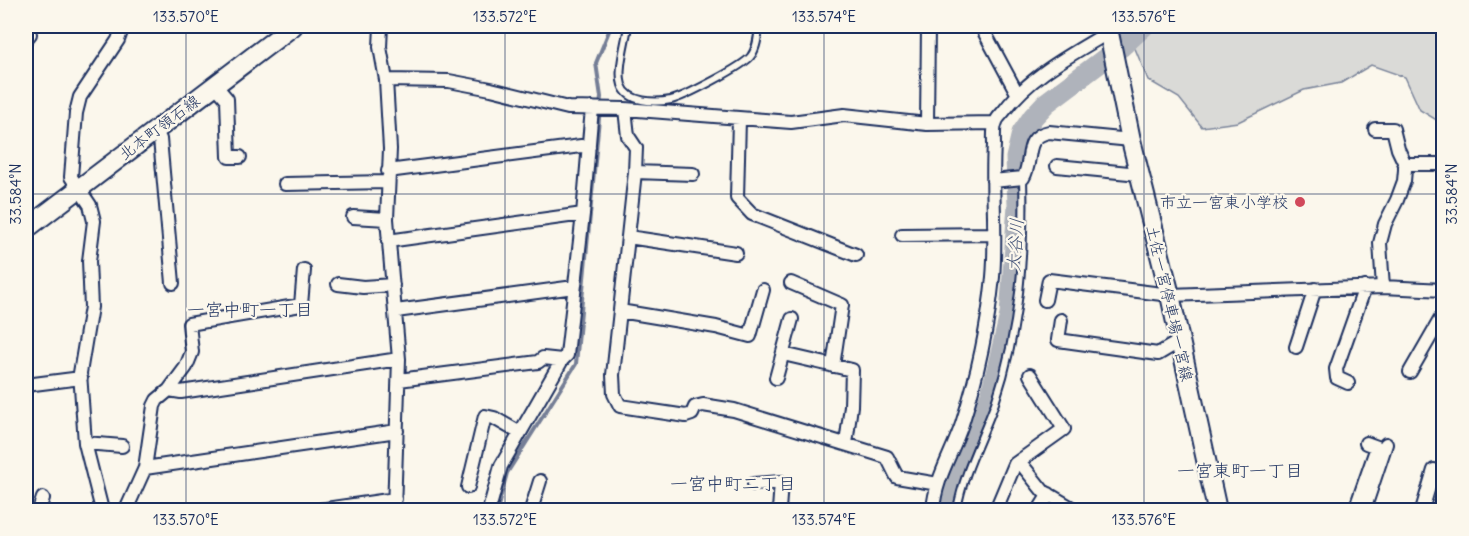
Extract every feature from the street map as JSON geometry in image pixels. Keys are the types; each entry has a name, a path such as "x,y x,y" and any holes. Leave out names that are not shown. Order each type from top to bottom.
{"main road":[{"name":"北本町領石線","path":"26,229 291,26"},
{"name":"土佐一宮停車場一宮線","path":"1109,30 1131,140 1170,296 1217,510"}],"street":[{"path":"102,510 85,443 81,378 82,351 91,307 89,261 94,221 90,205 71,177 77,107 83,90 118,40 123,26"},
{"path":"320,510 395,505 399,359 388,241 390,149 386,80 380,47 381,26"},
{"path":"927,124 928,26"},
{"path":"981,26 1017,93"},
{"path":"933,510 934,496 960,430 974,386 993,277 995,123 1017,93 1047,70 1109,30"},
{"path":"386,80 449,81 568,108 625,109 791,122 844,115 927,124 995,123"},
{"path":"215,85 227,99 229,157 240,157"},
{"path":"489,510 501,466 567,355 589,147 597,108"},
{"path":"625,109 628,136 636,148 613,375 614,394 620,406 686,416 692,414 695,407 703,405 734,410 887,457 897,477 938,484"},
{"path":"739,119 737,198 752,214 856,255"},
{"path":"1375,129 1392,129 1405,164 1404,181 1385,224 1380,243 1383,287"},
{"path":"154,131 160,139 173,283"},
{"path":"993,181 1023,178 1027,172 1030,147 1040,134 1048,132 1131,140"},
{"path":"285,184 388,177 581,146 589,147"},
{"path":"1405,164 1443,164"},
{"path":"1057,166 1139,174"},
{"path":"635,172 693,174"},
{"path":"388,241 583,214"},
{"path":"353,217 387,219"},
{"path":"902,235 994,234"},
{"path":"628,237 736,253"},
{"path":"126,510 145,468 154,406 186,367 192,352 189,324 301,305 304,270"},
{"path":"1045,300 1049,280 1170,296 1365,287 1443,290"},
{"path":"791,283 842,305 833,366"},
{"path":"338,284 363,287 393,285"},
{"path":"396,310 574,287"},
{"path":"1348,383 1337,378 1336,369 1365,287"},
{"path":"1296,347 1315,289"},
{"path":"620,311 716,327 750,336 763,290"},
{"path":"1410,372 1443,313"},
{"path":"776,378 792,319"},
{"path":"1060,320 1058,340 1158,354 1180,341"},
{"path":"783,354 852,370 851,406 846,444"},
{"path":"399,380 494,369 538,362 543,358 562,360"},
{"path":"169,390 181,392 399,359"},
{"path":"998,507 1015,464 1064,429 1030,375"},
{"path":"26,385 81,378"},
{"path":"468,487 485,416 494,418 520,433"},
{"path":"145,468 397,430"},
{"path":"85,443 122,446"},
{"path":"1355,510 1377,447 1366,443"},
{"path":"1364,510 1386,444"},
{"path":"1019,461 1043,491 1075,510"},
{"path":"1422,510 1434,470 1443,473"},
{"path":"531,510 540,481"},
{"path":"754,484 781,482 779,510"},
{"path":"1039,510 1048,494"},
{"path":"39,510 43,498"}],"lane":[{"path":"628,26 621,74 622,83 625,91 641,100 653,102 673,100 741,66 755,50 759,26"},
{"path":"957,510 965,477 994,405 1013,338 1024,254 1023,178"}],"shaded area":[{"path":"1143,26 1443,26 1443,124 1420,110 1405,77 1371,65 1341,83 1304,90 1238,122 1202,127 1179,98 1148,80 1134,46"}],"waterway":[{"path":"497,510 507,473 576,364 601,97 596,63 611,26"},
{"name":"大谷川","path":"946,510 991,394 1010,315 1018,205 1016,158 1022,133 1046,103 1122,46 1144,26"}],"place":[{"name":"市立一宮東小学校","path":"1300,202"}],"district":[{"name":"一宮中町一丁目","path":"250,309"},
{"name":"一宮東町一丁目","path":"1240,470"},
{"name":"一宮中町二丁目","path":"733,483"}]}
